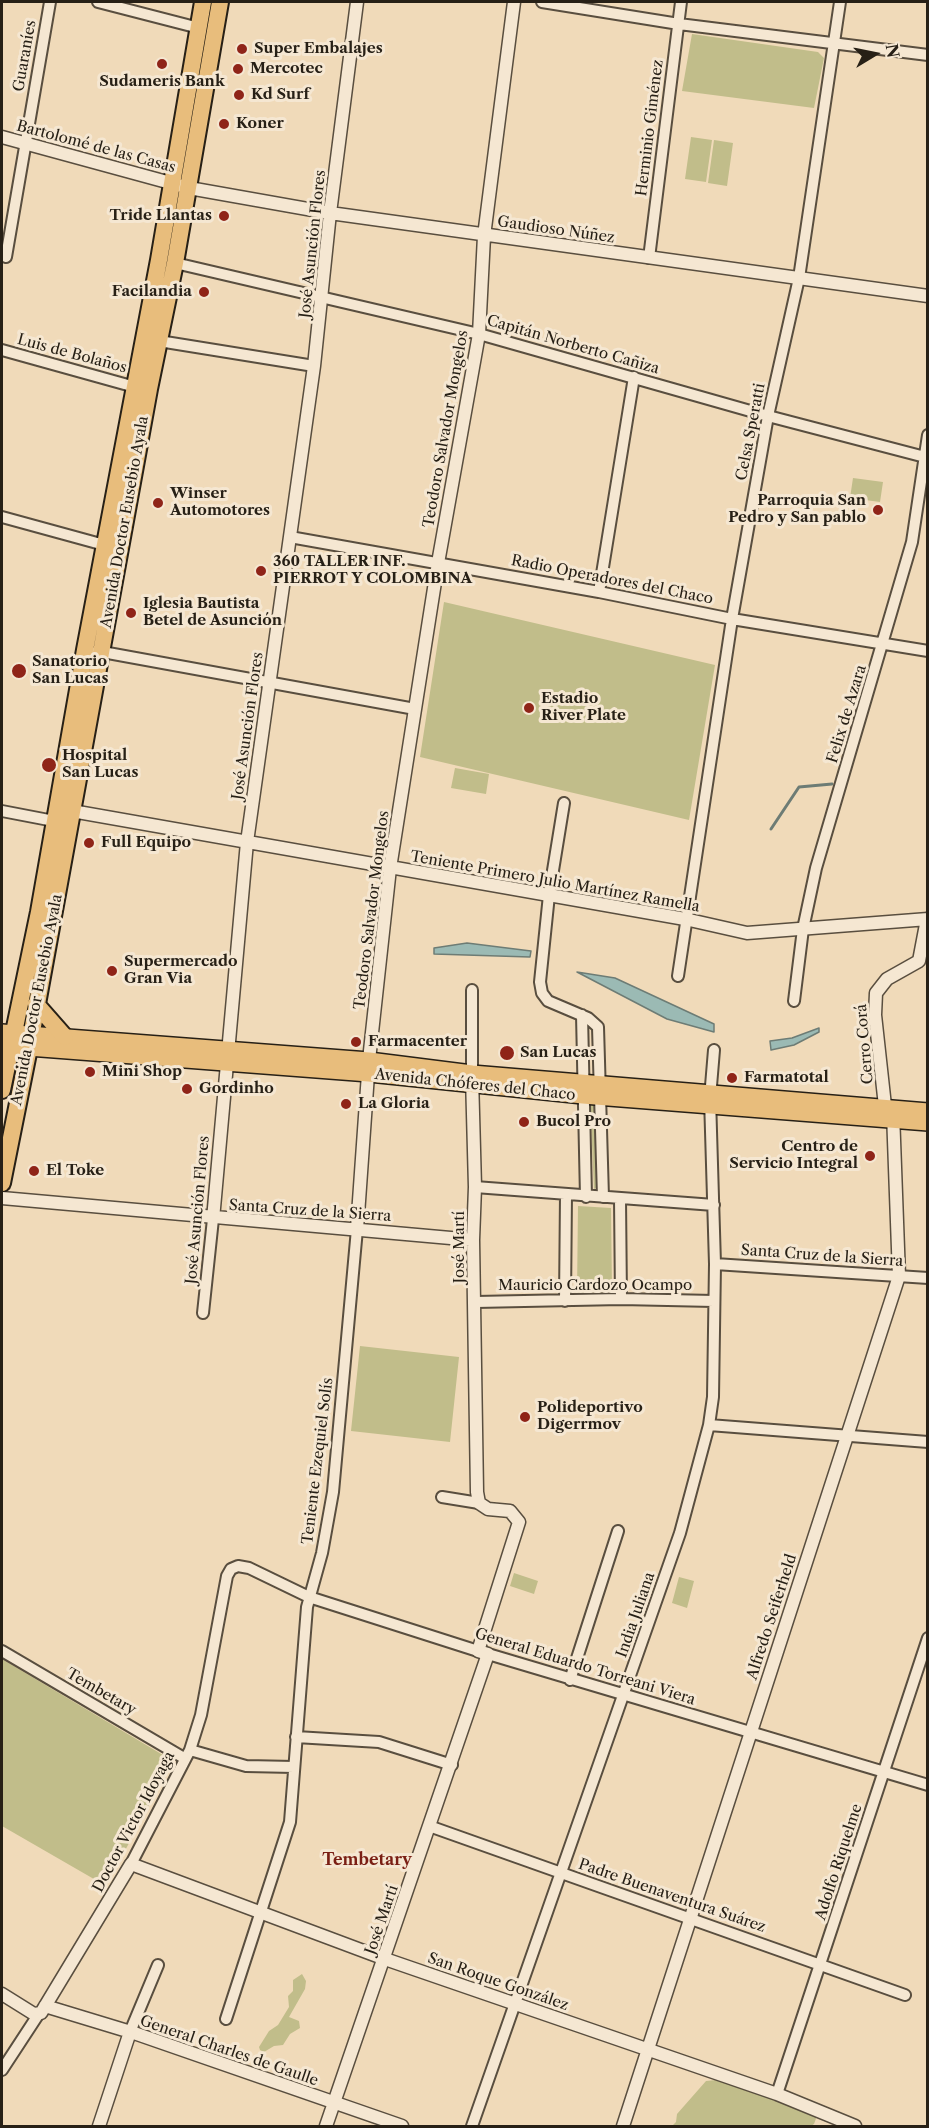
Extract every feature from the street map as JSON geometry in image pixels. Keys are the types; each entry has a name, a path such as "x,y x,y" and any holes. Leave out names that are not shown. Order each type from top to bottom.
{"highway":[{"name":"Avenida Doctor Eusebio Ayala","path":"2,1183 17,1040 54,821 93,651 113,547 175,263 181,186 203,2"},
{"name":"Avenida Doctor Eusebio Ayala","path":"113,547 135,387 220,2"},
{"name":"Avenida Doctor Eusebio Ayala","path":"2,1090 17,1040 36,1004 72,811 93,651"},
{"path":"36,1004 65,1037"}],"main road":[{"name":"Avenida Chóferes del Chaco","path":"17,1040 65,1037 226,1056"},
{"name":"Avenida Chóferes del Chaco","path":"17,1040 369,1067 583,1089 890,1114 927,1123"},
{"name":"Avenida Chóferes del Chaco","path":"890,1114 927,1111"}],"street":[{"name":"Guaraníes","path":"6,257 50,2"},
{"path":"98,2 199,28"},
{"name":"José Asunción Flores","path":"203,1313 247,842 314,366 330,213 357,2"},
{"name":"Teodoro Salvador Mongelos","path":"369,1067 390,868 438,563 479,333 484,236 514,2"},
{"path":"542,2 678,24 927,55"},
{"name":"Herminio Giménez","path":"649,258 681,2"},
{"name":"Celsa Speratti","path":"678,976 732,619 768,416 800,278 840,2"},
{"name":"Bartolomé de las Casas","path":"2,137 181,186"},
{"name":"Gaudioso Núñez","path":"181,186 330,213 484,236 927,296"},
{"name":"Capitán Norberto Cañiza","path":"175,263 322,295 479,333 768,416 925,457"},
{"path":"159,340 314,366"},
{"name":"Luis de Bolaños","path":"2,350 135,387"},
{"path":"599,592 634,377"},
{"name":"Felix de Azara","path":"794,1001 803,929 816,868 912,542 927,435"},
{"path":"2,517 113,547"},
{"name":"Radio Operadores del Chaco","path":"290,537 599,592 732,619 884,642 927,651"},
{"path":"93,651 415,709"},
{"path":"564,803 549,895 540,974 541,988 545,997 554,1005 596,1022 603,1197"},
{"path":"2,811 54,821"},
{"name":"Teniente Primero Julio Martínez Ramella","path":"72,811 685,919 747,933 927,919"},
{"name":"Cerro Corá","path":"890,1114 875,1015 876,993 887,980 919,961 927,919"},
{"name":"José Martí","path":"472,990 471,1078 475,1187 473,1240 479,1503"},
{"path":"582,1016 586,1197"},
{"path":"710,1099 714,1050"},
{"name":"Teniente Ezequiel Solís","path":"226,2019 290,1822 309,1597 322,1553 333,1492 369,1067"},
{"name":"India Juliana","path":"472,2127 680,1533 710,1425 713,1397 715,1264 710,1099"},
{"name":"Alfredo Seiferheld","path":"622,2127 899,1276 890,1114"},
{"path":"475,1187 714,1205"},
{"path":"566,1194 566,1301"},
{"name":"Santa Cruz de la Sierra","path":"2,1198 213,1219 473,1240"},
{"path":"620,1199 621,1299"},
{"name":"Santa Cruz de la Sierra","path":"715,1264 927,1278"},
{"name":"Mauricio Cardozo Ocampo","path":"476,1302 621,1299 714,1301"},
{"path":"710,1425 927,1442"},
{"name":"José Martí","path":"326,2127 452,1765 519,1522 510,1511 488,1509 479,1503 442,1497"},
{"path":"570,1680 618,1531"},
{"name":"General Eduardo Torreani Viera","path":"238,1566 249,1568 309,1597 570,1680 750,1731 927,1785"},
{"name":"Doctor Victor Idoyaga","path":"2,2070 42,2011 131,1864 187,1754 201,1715 227,1575 238,1566"},
{"name":"Adolfo Riquelme","path":"777,2094 927,1638"},
{"name":"Tembetary","path":"2,1651 187,1754 246,1766 294,1767"},
{"path":"296,1737 379,1742 452,1765"},
{"name":"Padre Buenaventura Suárez","path":"429,1827 905,1995"},
{"name":"San Roque González","path":"131,1864 385,1959 777,2094 855,2127"},
{"path":"99,2127 130,2032 158,1965"},
{"name":"General Charles de Gaulle","path":"2,1994 42,2011 130,2032 402,2127"}],"shaded area":[{"path":"692,34 818,52 824,58 814,108 682,91"},
{"path":"691,137 712,140 706,182 685,179"},
{"path":"714,140 733,143 727,186 708,183"},
{"path":"853,478 883,482 880,502 850,498"},
{"path":"444,602 715,665 689,820 420,757"},
{"path":"455,768 489,774 486,794 451,788"},
{"path":"596,1100 598,1187 594,1189 590,1101"},
{"path":"578,1206 611,1208 612,1292 577,1293"},
{"path":"360,1346 459,1357 450,1442 351,1431"},
{"path":"514,1573 538,1581 534,1594 510,1586"},
{"path":"679,1577 694,1581 687,1608 672,1603"},
{"path":"2,1659 173,1761 106,1886 2,1826"},
{"path":"302,1974 306,1981 305,1989 289,2017 299,2021 300,2028 290,2034 283,2045 274,2046 264,2052 260,2050 259,2047 269,2031 278,2025 289,2007 288,1996 293,1991 293,1980"},
{"path":"716,2080 818,2113 814,2124 811,2126 672,2126 676,2122 677,2114 706,2081"}],"water":[{"path":"467,943 531,951 530,957 434,954 434,948"},
{"path":"577,972 615,978 714,1024 714,1032 667,1019"},
{"path":"819,1028 819,1032 794,1045 771,1050 770,1041 792,1038"}],"waterway":[{"path":"771,829 799,787 832,784"}],"place":[{"name":"Super Embalajes","path":"242,49"},
{"name":"Sudameris Bank","path":"162,64"},
{"name":"Mercotec","path":"238,69"},
{"name":"Kd Surf","path":"239,95"},
{"name":"Koner","path":"224,124"},
{"name":"Tride Llantas","path":"224,216"},
{"name":"Facilandia","path":"204,292"},
{"name":"Winser Automotores","path":"158,503"},
{"name":"Parroquia San Pedro y San pablo","path":"878,510"},
{"name":"360 TALLER INF. PIERROT Y COLOMBINA","path":"261,571"},
{"name":"Iglesia Bautista Betel de Asunción","path":"131,613"},
{"name":"Sanatorio San Lucas","path":"19,671"},
{"name":"Estadio River Plate","path":"529,708"},
{"name":"Hospital San Lucas","path":"49,765"},
{"name":"Full Equipo","path":"89,843"},
{"name":"Supermercado Gran Via","path":"112,971"},
{"name":"Farmacenter","path":"356,1042"},
{"name":"San Lucas","path":"507,1053"},
{"name":"Mini Shop","path":"90,1072"},
{"name":"Farmatotal","path":"732,1078"},
{"name":"Gordinho","path":"187,1089"},
{"name":"La Gloria","path":"346,1104"},
{"name":"Bucol Pro","path":"524,1122"},
{"name":"Centro de Servicio Integral","path":"870,1156"},
{"name":"El Toke","path":"34,1171"},
{"name":"Polideportivo Digerrmov","path":"525,1417"}],"district":[{"name":"Tembetary","path":"367,1860"}]}
